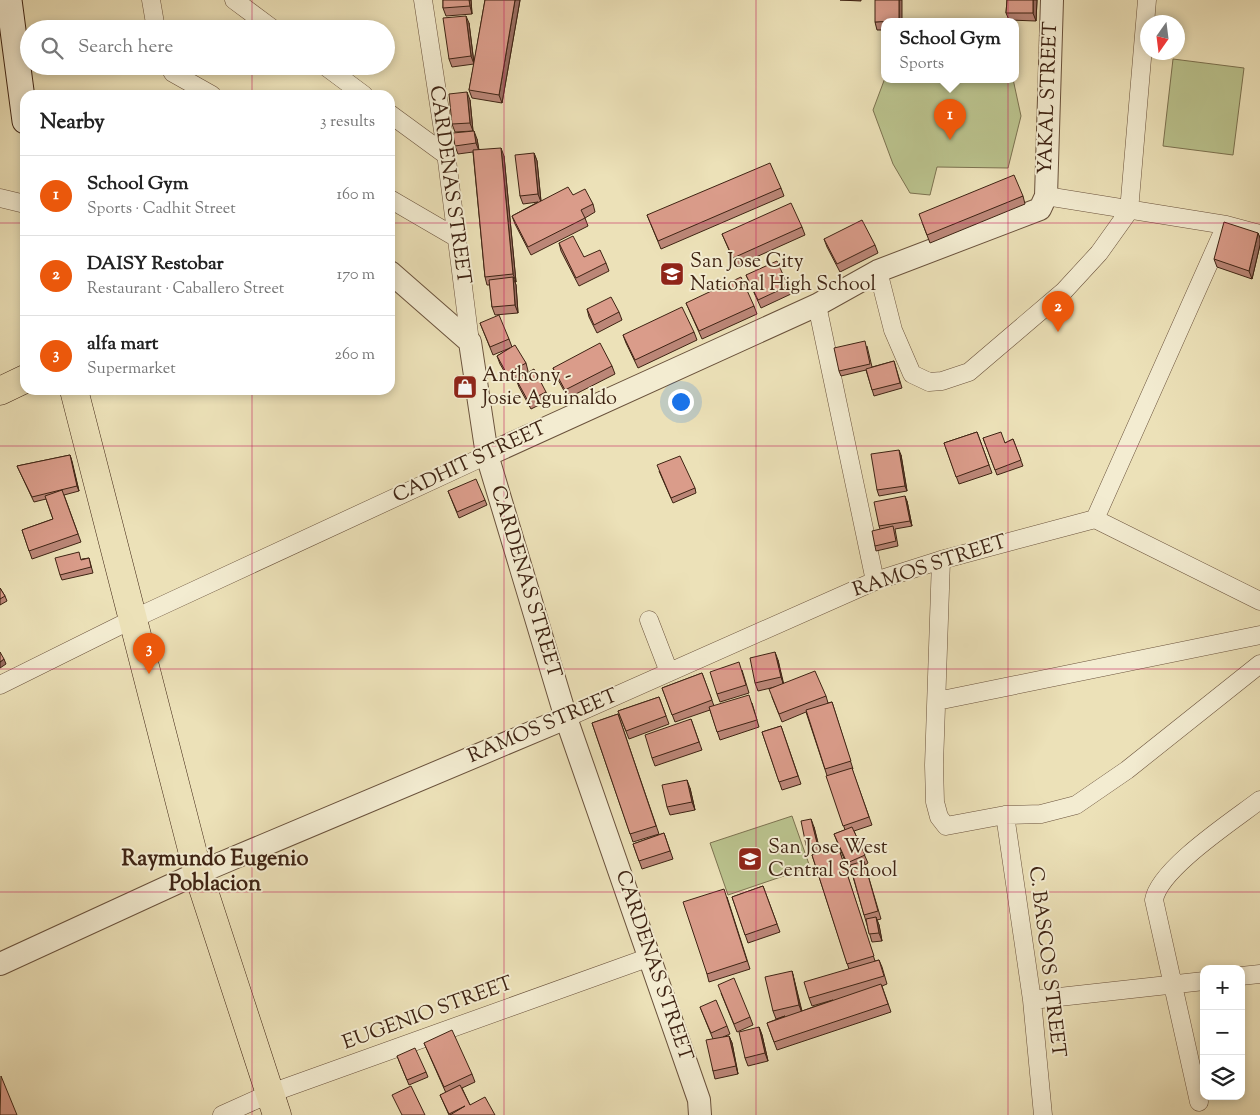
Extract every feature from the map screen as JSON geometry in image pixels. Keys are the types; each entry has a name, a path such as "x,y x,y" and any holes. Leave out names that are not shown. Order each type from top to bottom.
{"main road":[{"path":"9,0 21,90"},
{"path":"0,391 20,381"},
{"path":"75,395 198,873 274,1104"}],"street":[{"path":"151,0 154,20"},
{"path":"234,0 262,20"},
{"name":"CARDENAS STREET","path":"423,0 487,455 566,718 699,1100 700,1115"},
{"name":"YAKAL STREET","path":"1046,196 1052,0"},
{"path":"878,271 893,330 912,374 929,382 942,381 969,372 1064,291 1099,254 1129,211 1147,0"},
{"path":"177,75 203,90"},
{"path":"337,75 357,90"},
{"path":"395,118 446,155"},
{"path":"1046,196 1129,211 1226,225 1260,234"},
{"name":"CADHIT STREET","path":"0,685 133,618 816,305 878,271 1038,210 1046,196"},
{"path":"0,198 20,203"},
{"path":"395,202 457,238"},
{"path":"1226,225 1095,519 1260,601"},
{"path":"395,276 470,342"},
{"path":"816,305 875,581"},
{"name":"RAMOS STREET","path":"0,964 198,873 566,718 875,581 941,560 1095,519"},
{"path":"941,560 934,765 936,802 939,817 946,826 1005,815 1042,814 1076,805 1128,770 1260,664"},
{"path":"649,620 669,672"},
{"path":"937,701 1260,635"},
{"path":"1199,1102 1154,900 1155,893 1169,872 1260,800"},
{"name":"C. BASCOS STREET","path":"1005,815 1032,1000 1043,1115"},
{"name":"EUGENIO STREET","path":"222,1115 274,1104 650,957"},
{"path":"1245,976 1260,974"},
{"path":"1032,1000 1200,982"}],"green space":[{"path":"1173,60 1244,68 1233,155 1163,146"},
{"path":"883,83 1014,83 1021,116 1008,168 937,167 930,195 910,193 893,164 873,110"},
{"path":"792,816 810,867 728,895 710,843"}],"building":[{"path":"443,0 469,0 470,6 443,8"},
{"path":"485,0 515,0 499,95 469,90"},
{"path":"875,0 899,0 899,18 881,18 881,22 875,22"},
{"path":"1007,0 1033,0 1033,13 1006,13"},
{"path":"466,16 471,56 449,59 443,18"},
{"path":"467,92 470,123 452,124 449,94"},
{"path":"474,131 476,143 455,146 453,133"},
{"path":"501,148 513,274 485,277 473,150"},
{"path":"534,153 538,194 520,196 515,155"},
{"path":"770,163 781,188 658,241 647,215"},
{"path":"1014,175 1023,196 927,235 919,214"},
{"path":"568,187 573,195 585,189 593,204 581,210 585,218 528,247 512,216"},
{"path":"791,203 802,227 733,258 722,234"},
{"path":"862,220 875,245 837,264 824,239"},
{"path":"1224,222 1258,233 1249,271 1214,259"},
{"path":"573,236 584,257 600,250 606,263 576,278 559,243"},
{"path":"777,261 788,286 758,300 746,275"},
{"path":"513,277 515,305 492,307 489,280"},
{"path":"741,277 754,306 699,331 686,303"},
{"path":"611,297 619,312 594,325 587,309"},
{"path":"682,307 694,332 635,360 623,335"},
{"path":"499,315 509,339 490,347 480,323"},
{"path":"865,341 870,364 839,371 834,348"},
{"path":"600,343 612,366 565,390 553,368"},
{"path":"515,345 526,363 507,374 497,356"},
{"path":"894,361 900,383 872,390 866,369"},
{"path":"534,369 546,392 528,401 516,379"},
{"path":"977,432 989,465 956,477 944,443"},
{"path":"1001,432 1005,443 1013,439 1021,460 995,470 983,438"},
{"path":"899,450 905,486 877,490 871,454"},
{"path":"70,455 77,486 32,497 17,466"},
{"path":"680,456 695,488 671,498 657,465"},
{"path":"476,479 485,500 457,512 448,491"},
{"path":"62,490 78,534 29,551 22,530 53,519 45,496"},
{"path":"905,496 910,521 879,526 874,502"},
{"path":"893,526 896,541 875,546 872,531"},
{"path":"79,552 81,560 89,558 91,567 60,575 55,558"},
{"path":"0,588 5,596 0,599"},
{"path":"0,652 4,659 0,662"},
{"path":"775,652 781,677 755,683 750,658"},
{"path":"739,662 746,685 717,694 710,672"},
{"path":"815,671 826,696 779,714 769,689"},
{"path":"702,673 712,700 672,715 662,688"},
{"path":"749,695 757,720 717,732 709,707"},
{"path":"659,697 666,716 626,731 618,711"},
{"path":"832,702 851,761 825,769 806,710"},
{"path":"618,714 656,826 630,834 592,723"},
{"path":"691,719 699,742 652,758 645,735"},
{"path":"781,726 798,776 779,782 762,732"},
{"path":"852,768 869,817 843,826 826,776"},
{"path":"687,780 692,802 667,807 662,785"},
{"path":"811,819 817,843 806,845 801,821"},
{"path":"852,827 865,855 847,863 834,834"},
{"path":"664,833 670,851 639,861 633,844"},
{"path":"838,846 874,956 847,964 812,855"},
{"path":"864,861 878,911 864,915 850,865"},
{"path":"763,886 777,924 745,935 732,897"},
{"path":"724,889 747,961 707,974 683,902"},
{"path":"876,917 879,933 869,934 866,919"},
{"path":"879,960 884,976 809,998 804,982"},
{"path":"792,971 799,1005 773,1011 765,977"},
{"path":"734,978 750,1017 734,1024 718,985"},
{"path":"881,984 888,1004 774,1042 767,1023"},
{"path":"716,1000 727,1026 711,1033 700,1007"},
{"path":"759,1027 765,1053 745,1058 739,1032"},
{"path":"452,1030 472,1074 444,1087 424,1043"},
{"path":"729,1036 736,1066 713,1071 706,1040"},
{"path":"415,1048 426,1072 407,1080 397,1056"},
{"path":"1,1076 17,1115 0,1115"},
{"path":"460,1085 470,1105 485,1097 495,1115 450,1115 465,1106 449,1114 440,1095"},
{"path":"411,1086 425,1115 402,1115 392,1095"}],"place":[{"name":"School Gym","path":"950,140"},
{"name":"San Jose City National High School","path":"672,274"},
{"name":"DAISY Restobar","path":"1058,332"},
{"name":"Anthony - Josie Aguinaldo","path":"465,387"},
{"name":"alfa mart","path":"149,674"},
{"name":"San Jose West Central School","path":"750,859"}],"district":[{"name":"Raymundo Eugenio Poblacion","path":"215,872"}]}
